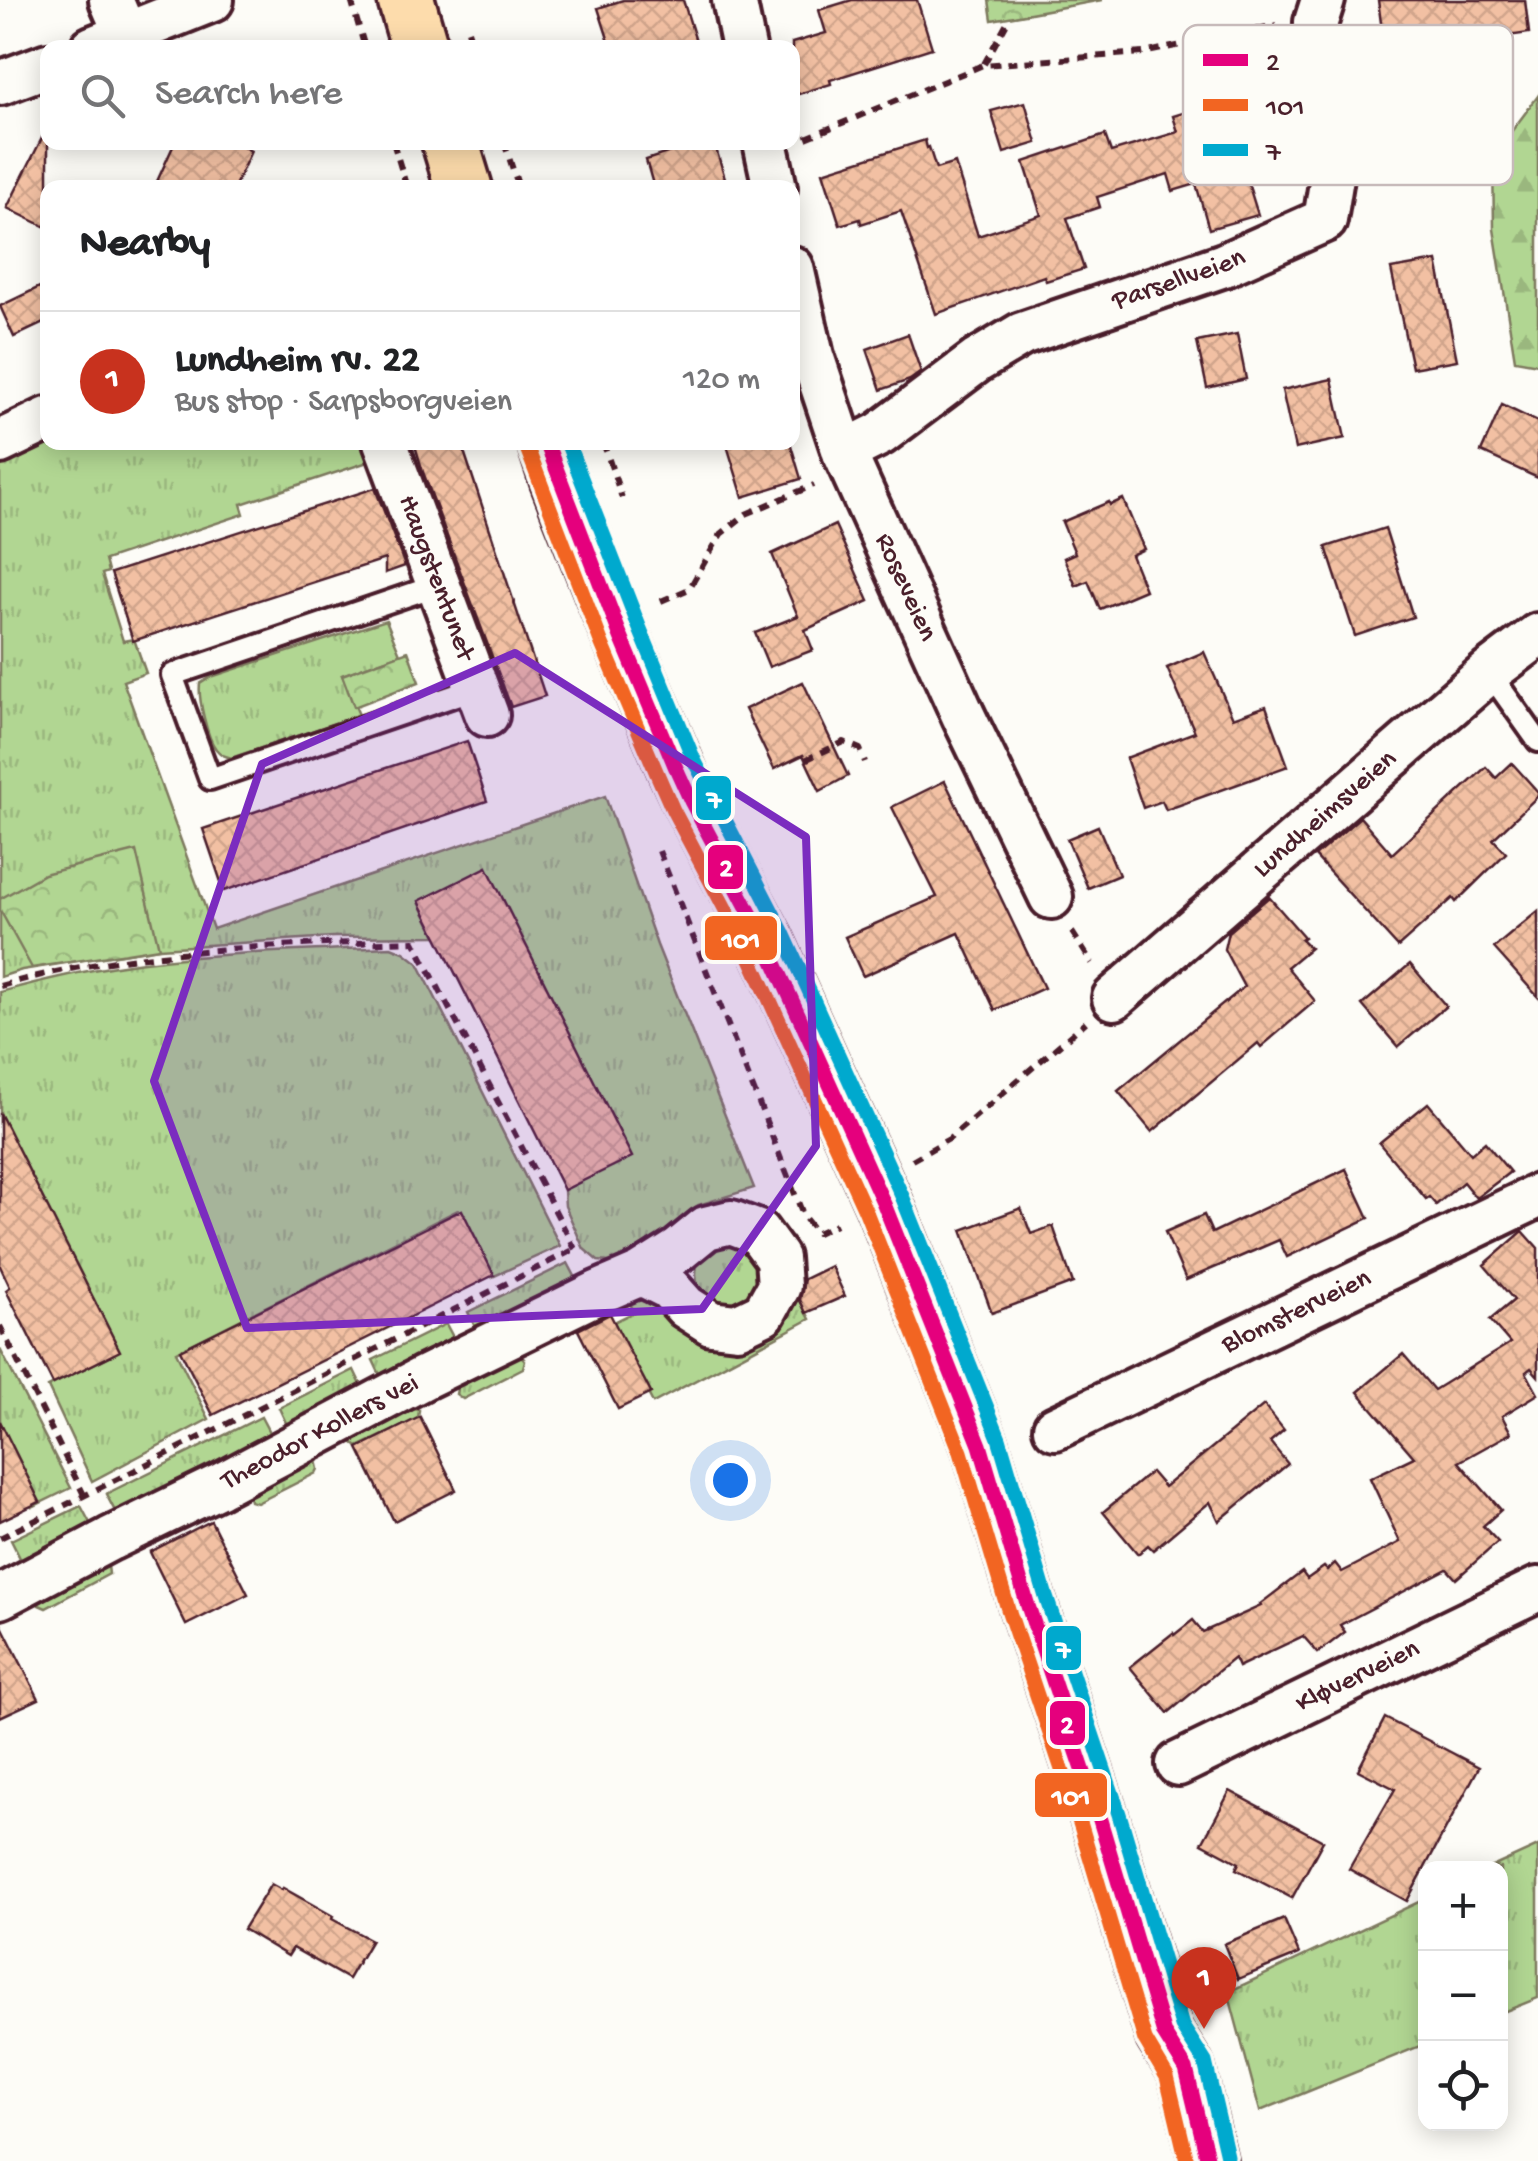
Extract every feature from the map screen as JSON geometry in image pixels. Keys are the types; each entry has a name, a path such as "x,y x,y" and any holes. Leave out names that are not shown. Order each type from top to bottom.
{"highway":[{"path":"406,0 418,40"},
{"path":"452,150 462,180"},
{"path":"549,450 621,637 691,801 765,941 884,1204 980,1445 1164,2034 1186,2069 1208,2161"},
{"path":"1164,2034 1161,2075 1176,2161"}],"street":[{"path":"110,27 212,0"},
{"path":"734,0 742,40"},
{"path":"0,83 40,67"},
{"name":"Parsellveien","path":"848,460 976,361 1022,334 1224,265 1325,220 1331,185"},
{"name":"Roseveien","path":"800,303 812,356 848,460 1051,896"},
{"path":"0,442 40,423"},
{"name":"Haugstentunet","path":"387,450 482,702"},
{"name":"Lundheimsveien","path":"1114,998 1489,672 1538,636"},
{"name":"Blomsterveien","path":"1054,1428 1538,1196"},
{"name":"Theodor Kollers vei","path":"0,1597 423,1378 642,1274"},
{"name":"Kløverveien","path":"1178,1764 1538,1589"}],"lane":[{"path":"438,585 172,675 210,779 482,702"},
{"path":"1489,672 1538,740"}],"path":[{"path":"351,0 363,40"},
{"path":"1276,25 1319,11"},
{"path":"983,66 1010,16"},
{"path":"800,147 983,66 1142,53 1183,44"},
{"path":"395,150 404,180"},
{"path":"507,150 516,180"},
{"path":"769,161 794,150"},
{"path":"661,601 688,589 721,534 746,514 848,460"},
{"path":"806,760 844,742 860,750 865,762"},
{"path":"910,1161 949,1139 1114,998 1051,896"},
{"path":"0,986 45,973 145,956 256,946 414,942 597,1293"},
{"path":"0,1538 575,1249"},
{"path":"0,1326 84,1496 110,1540"}],"highlighted area":[{"path":"515,653 806,837 816,1146 702,1309 247,1328 154,1081 262,764"}],"green space":[{"path":"989,0 1102,0 992,20"},
{"path":"1538,96 1538,364 1515,360 1494,229 1493,185 1513,185 1513,129"},
{"path":"40,445 40,450 374,450 377,459 241,504 244,514 105,560 108,572 102,574 123,641 134,639 146,673 123,681 213,929 605,796 657,945 754,1188 698,1205 650,1244 619,1263 598,1261 584,1249 565,1206 564,1190 629,1157 485,871 420,904 436,936 333,937 159,948 0,977 0,461"},
{"path":"386,620 400,654 342,675 359,715 231,758 216,749 204,718 200,684 211,677"},
{"path":"408,651 419,682 354,707 342,675"},
{"path":"136,851 159,948 32,968 0,910 0,899 44,874"},
{"path":"391,947 418,963 560,1246 492,1277 458,1210 176,1352 209,1419 92,1481 48,1387 114,1354 0,1125 0,992 71,974 144,962"},
{"path":"727,1243 749,1252 758,1274 749,1296 727,1305 705,1296 696,1274 705,1252"},
{"path":"568,1263 578,1282 477,1331 468,1312"},
{"path":"797,1295 810,1319 653,1403 612,1323 634,1312 629,1301 653,1304 686,1330"},
{"path":"446,1324 456,1343 382,1379 373,1360"},
{"path":"0,1349 71,1488 32,1507 0,1442"},
{"path":"515,1355 525,1360 523,1368 463,1399 456,1394 458,1384"},
{"path":"354,1370 363,1389 288,1427 279,1408"},
{"path":"410,1408 419,1410 418,1419 358,1447 352,1442 353,1438"},
{"path":"261,1417 271,1436 116,1513 106,1494"},
{"path":"311,1459 316,1460 316,1473 257,1503 250,1501 248,1492"},
{"path":"81,1506 91,1525 21,1560 11,1540"},
{"path":"104,1563 109,1574 46,1608 39,1605 37,1599"},
{"path":"1538,1846 1538,1998 1508,2010 1508,1861"},
{"path":"1418,1902 1418,2047 1260,2111 1228,1992"}],"building":[{"path":"623,0 683,0 696,40 608,40 598,8"},
{"path":"852,0 917,0 932,48 830,80 831,84 800,94 800,41 826,33 819,10"},
{"path":"1378,0 1525,0 1529,33 1513,35 1513,25 1381,25"},
{"path":"1025,102 1037,143 1004,153 991,111"},
{"path":"1183,113 1183,185 1193,185 1173,191 1168,174 1097,197 1100,207 1067,218 1084,269 1046,281 1044,276 936,314 901,211 861,224 860,219 840,225 823,172 925,140 936,169 955,163 978,236 1041,215 1024,162 1105,135 1111,152 1178,132 1173,116"},
{"path":"40,142 40,150 48,150 48,180 40,180 40,224 7,208"},
{"path":"171,150 251,151 238,180 158,180"},
{"path":"676,150 716,150 726,180 652,180 646,160"},
{"path":"1196,185 1249,185 1258,215 1209,229"},
{"path":"1437,261 1457,360 1412,368 1391,269"},
{"path":"40,287 40,325 14,337 0,306"},
{"path":"908,334 921,372 881,390 867,349"},
{"path":"1237,334 1246,379 1207,388 1197,342"},
{"path":"1332,379 1345,438 1295,449 1282,390"},
{"path":"1502,405 1538,422 1538,478 1481,452"},
{"path":"416,450 464,450 545,696 511,707"},
{"path":"728,450 792,450 801,479 743,497"},
{"path":"375,488 405,566 385,573 385,559 133,641 111,573"},
{"path":"1123,499 1144,549 1131,555 1145,590 1100,609 1088,581 1076,586 1064,558 1075,553 1062,522"},
{"path":"835,525 869,601 805,630 813,650 769,667 755,633 798,616 772,554"},
{"path":"1385,528 1413,617 1355,636 1326,547"},
{"path":"1204,652 1233,718 1266,706 1288,766 1166,810 1162,801 1143,808 1126,758 1195,732 1167,668"},
{"path":"803,682 848,776 820,791 803,755 774,769 745,709"},
{"path":"467,741 487,801 224,891 203,829"},
{"path":"1512,763 1538,796 1493,839 1506,853 1456,902 1453,898 1398,947 1315,856 1360,817 1392,854 1486,767 1496,778"},
{"path":"945,781 1044,988 995,1010 959,933 863,976 845,937 937,897 892,807"},
{"path":"1098,826 1119,875 1088,888 1067,839"},
{"path":"487,867 632,1157 564,1190 419,901"},
{"path":"1269,897 1310,948 1287,967 1315,1001 1152,1132 1118,1091 1244,987 1224,949 1228,932"},
{"path":"1538,911 1538,997 1494,948"},
{"path":"1410,964 1446,1006 1398,1047 1362,1005"},
{"path":"1428,1103 1471,1154 1485,1142 1510,1172 1476,1198 1463,1182 1436,1205 1429,1197 1426,1199 1379,1143"},
{"path":"0,1113 120,1351 53,1384 6,1290 10,1287 0,1266"},
{"path":"1346,1169 1369,1218 1287,1257 1279,1240 1186,1280 1165,1232 1204,1215 1212,1233"},
{"path":"1021,1208 1031,1234 1053,1226 1073,1283 992,1313 962,1230"},
{"path":"462,1210 494,1275 213,1415 180,1350"},
{"path":"1523,1231 1538,1248 1538,1376 1531,1368 1526,1372 1538,1394 1502,1416 1511,1433 1459,1462 1501,1510 1483,1526 1498,1542 1456,1579 1447,1569 1340,1625 1345,1632 1318,1653 1303,1636 1238,1667 1234,1658 1168,1713 1130,1667 1173,1633 1193,1620 1203,1632 1261,1606 1302,1572 1307,1579 1335,1563 1342,1572 1400,1542 1370,1478 1414,1457 1358,1392 1403,1354 1434,1390 1510,1343 1490,1320 1514,1300 1484,1265"},
{"path":"831,1266 845,1296 806,1313 800,1300 804,1279"},
{"path":"610,1314 651,1393 618,1409 578,1330"},
{"path":"1264,1405 1284,1430 1270,1442 1288,1464 1219,1521 1210,1502 1153,1550 1148,1545 1138,1554 1103,1512 1151,1472 1164,1487"},
{"path":"420,1417 456,1490 394,1521 358,1448"},
{"path":"0,1421 40,1502 0,1521"},
{"path":"211,1521 248,1594 186,1625 150,1552"},
{"path":"0,1622 39,1699 0,1717"},
{"path":"1385,1718 1479,1767 1428,1861 1418,1861 1418,1881 1407,1901 1349,1869 1395,1789 1358,1770"},
{"path":"1230,1791 1323,1841 1292,1898 1236,1869 1239,1863 1202,1843"},
{"path":"271,1884 371,1940 348,1979 293,1948 288,1956 243,1929"},
{"path":"1284,1919 1299,1954 1238,1979 1224,1944"}],"transit line":[{"name":"101","path":"528,450 602,644 658,776 747,950 866,1212 961,1452 1145,2040 1167,2077 1187,2161"},
{"name":"2","path":"549,450 676,768 765,941 884,1204 980,1445 1164,2034 1186,2069 1208,2161"},
{"name":"7","path":"570,450 694,760 783,933 902,1196 999,1438 1182,2026 1205,2062 1227,2156"}],"place":[{"name":"Lundheim rv. 22","path":"1204,2029"}]}
